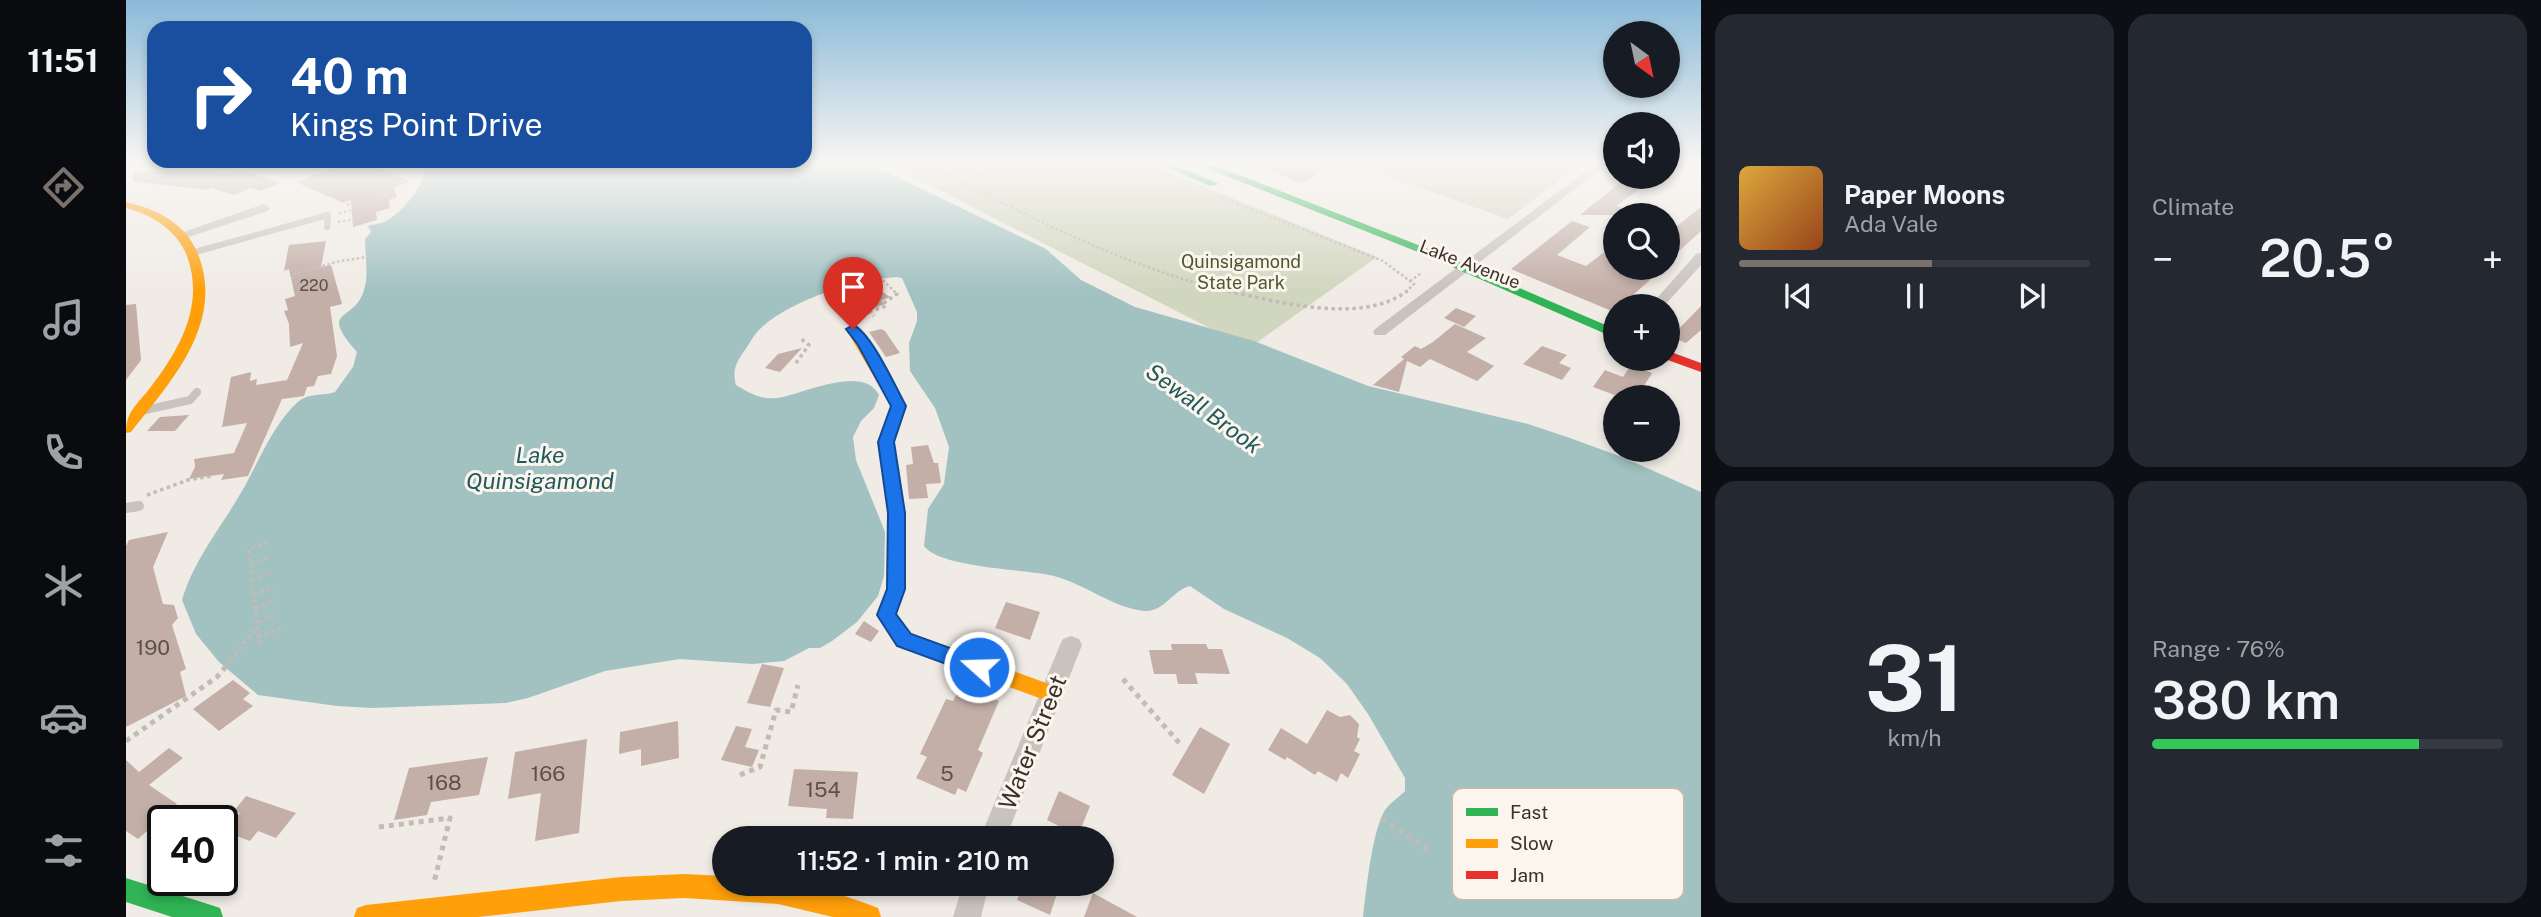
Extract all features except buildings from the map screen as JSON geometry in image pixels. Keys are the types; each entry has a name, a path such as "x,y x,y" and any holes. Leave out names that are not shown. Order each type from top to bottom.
{"main road":[{"path":"126,205 150,211 169,223 181,235 195,252 199,263 202,293 193,327 176,362 126,428"},
{"name":"Lake Avenue","path":"1274,205 1458,273 1532,296 1603,329"},
{"name":"Lake Avenue","path":"1297,205 1458,273"},
{"path":"853,329 898,406 886,442 896,513 896,589 887,615 904,640 1053,694"},
{"path":"1680,360 1701,368"},
{"path":"366,917 514,910 621,889 710,885 776,891 869,917"},
{"path":"126,890 178,909 211,917"}],"street":[{"path":"1380,332 1548,205"},
{"path":"181,235 264,208"},
{"path":"1668,294 1701,257"},
{"name":"Water Street","path":"998,826 1071,645"},
{"path":"967,917 973,896"}],"lane":[{"path":"195,252 328,215 327,225"},
{"path":"139,411 190,400 197,392"},
{"path":"126,508 139,506"}],"path":[{"path":"1011,205 1131,262 1194,284 1290,302 1354,308 1385,304 1414,284 1383,261 1240,205"},
{"path":"328,215 371,206"},
{"path":"327,225 360,218"},
{"path":"292,279 294,274 305,270 374,256"},
{"path":"1410,281 1420,274"},
{"path":"873,313 887,306 884,303 897,294 883,280"},
{"path":"862,307 873,313"},
{"path":"849,310 881,315"},
{"path":"796,363 809,345 801,339"},
{"path":"147,495 188,480 212,477"},
{"path":"259,644 249,549 268,542"},
{"path":"251,563 270,556"},
{"path":"252,580 272,571"},
{"path":"254,594 275,587"},
{"path":"255,607 276,600"},
{"path":"126,741 217,677 257,625 278,614"},
{"path":"258,637 281,628"},
{"path":"1123,679 1182,747"},
{"path":"740,775 760,766 776,710 791,712 798,685"},
{"path":"379,827 450,818 434,884"},
{"path":"1382,819 1430,851"}],"green space":[{"name":"Quinsigamond State Park","path":"968,205 1249,205 1377,257 1249,348"},
{"path":"1468,205 1527,205 1508,219"}],"water":[{"name":"Lake Quinsigamond","path":"405,205 955,205 1046,249 1081,280 1135,307 1254,341 1368,386 1528,424 1603,450 1603,462 1633,462 1701,492 1701,917 1363,917 1376,832 1385,810 1405,791 1405,778 1368,714 1347,684 1320,658 1287,638 1224,609 1190,586 1158,608 1145,611 1110,601 1054,576 947,559 924,546 928,509 944,484 949,447 935,408 910,371 909,343 917,321 917,312 902,278 897,277 844,287 790,308 759,330 739,359 735,371 736,385 766,398 788,396 846,381 871,386 879,395 874,408 861,421 853,437 856,460 885,532 884,576 878,596 857,622 832,641 820,648 809,648 784,661 752,664 680,659 605,671 506,703 372,708 258,695 219,662 196,634 182,600 199,561 280,422 303,398 335,392 353,367 357,352 345,338 339,321 359,300 364,290 367,271 365,239 371,232 368,226 390,218"}],"traffic: fast":[{"path":"1306,205 1422,250 1603,329"},
{"path":"126,890 211,917"}],"traffic: slow":[{"path":"126,205 163,220 178,232 190,249 199,273 201,297 196,321 186,344 157,389 126,428"},
{"path":"853,329 898,406 886,441 896,513 896,589 887,615 904,640 1053,694"},
{"path":"366,917 621,889 684,886 778,892 839,906 869,917"}],"traffic: jam":[{"path":"1680,360 1701,368"}],"route":[{"path":"853,329 898,406 886,442 896,513 896,589 887,615 904,640 979,667"}],"water label":[{"name":"Sewall Brook","path":"1204,408"}]}
